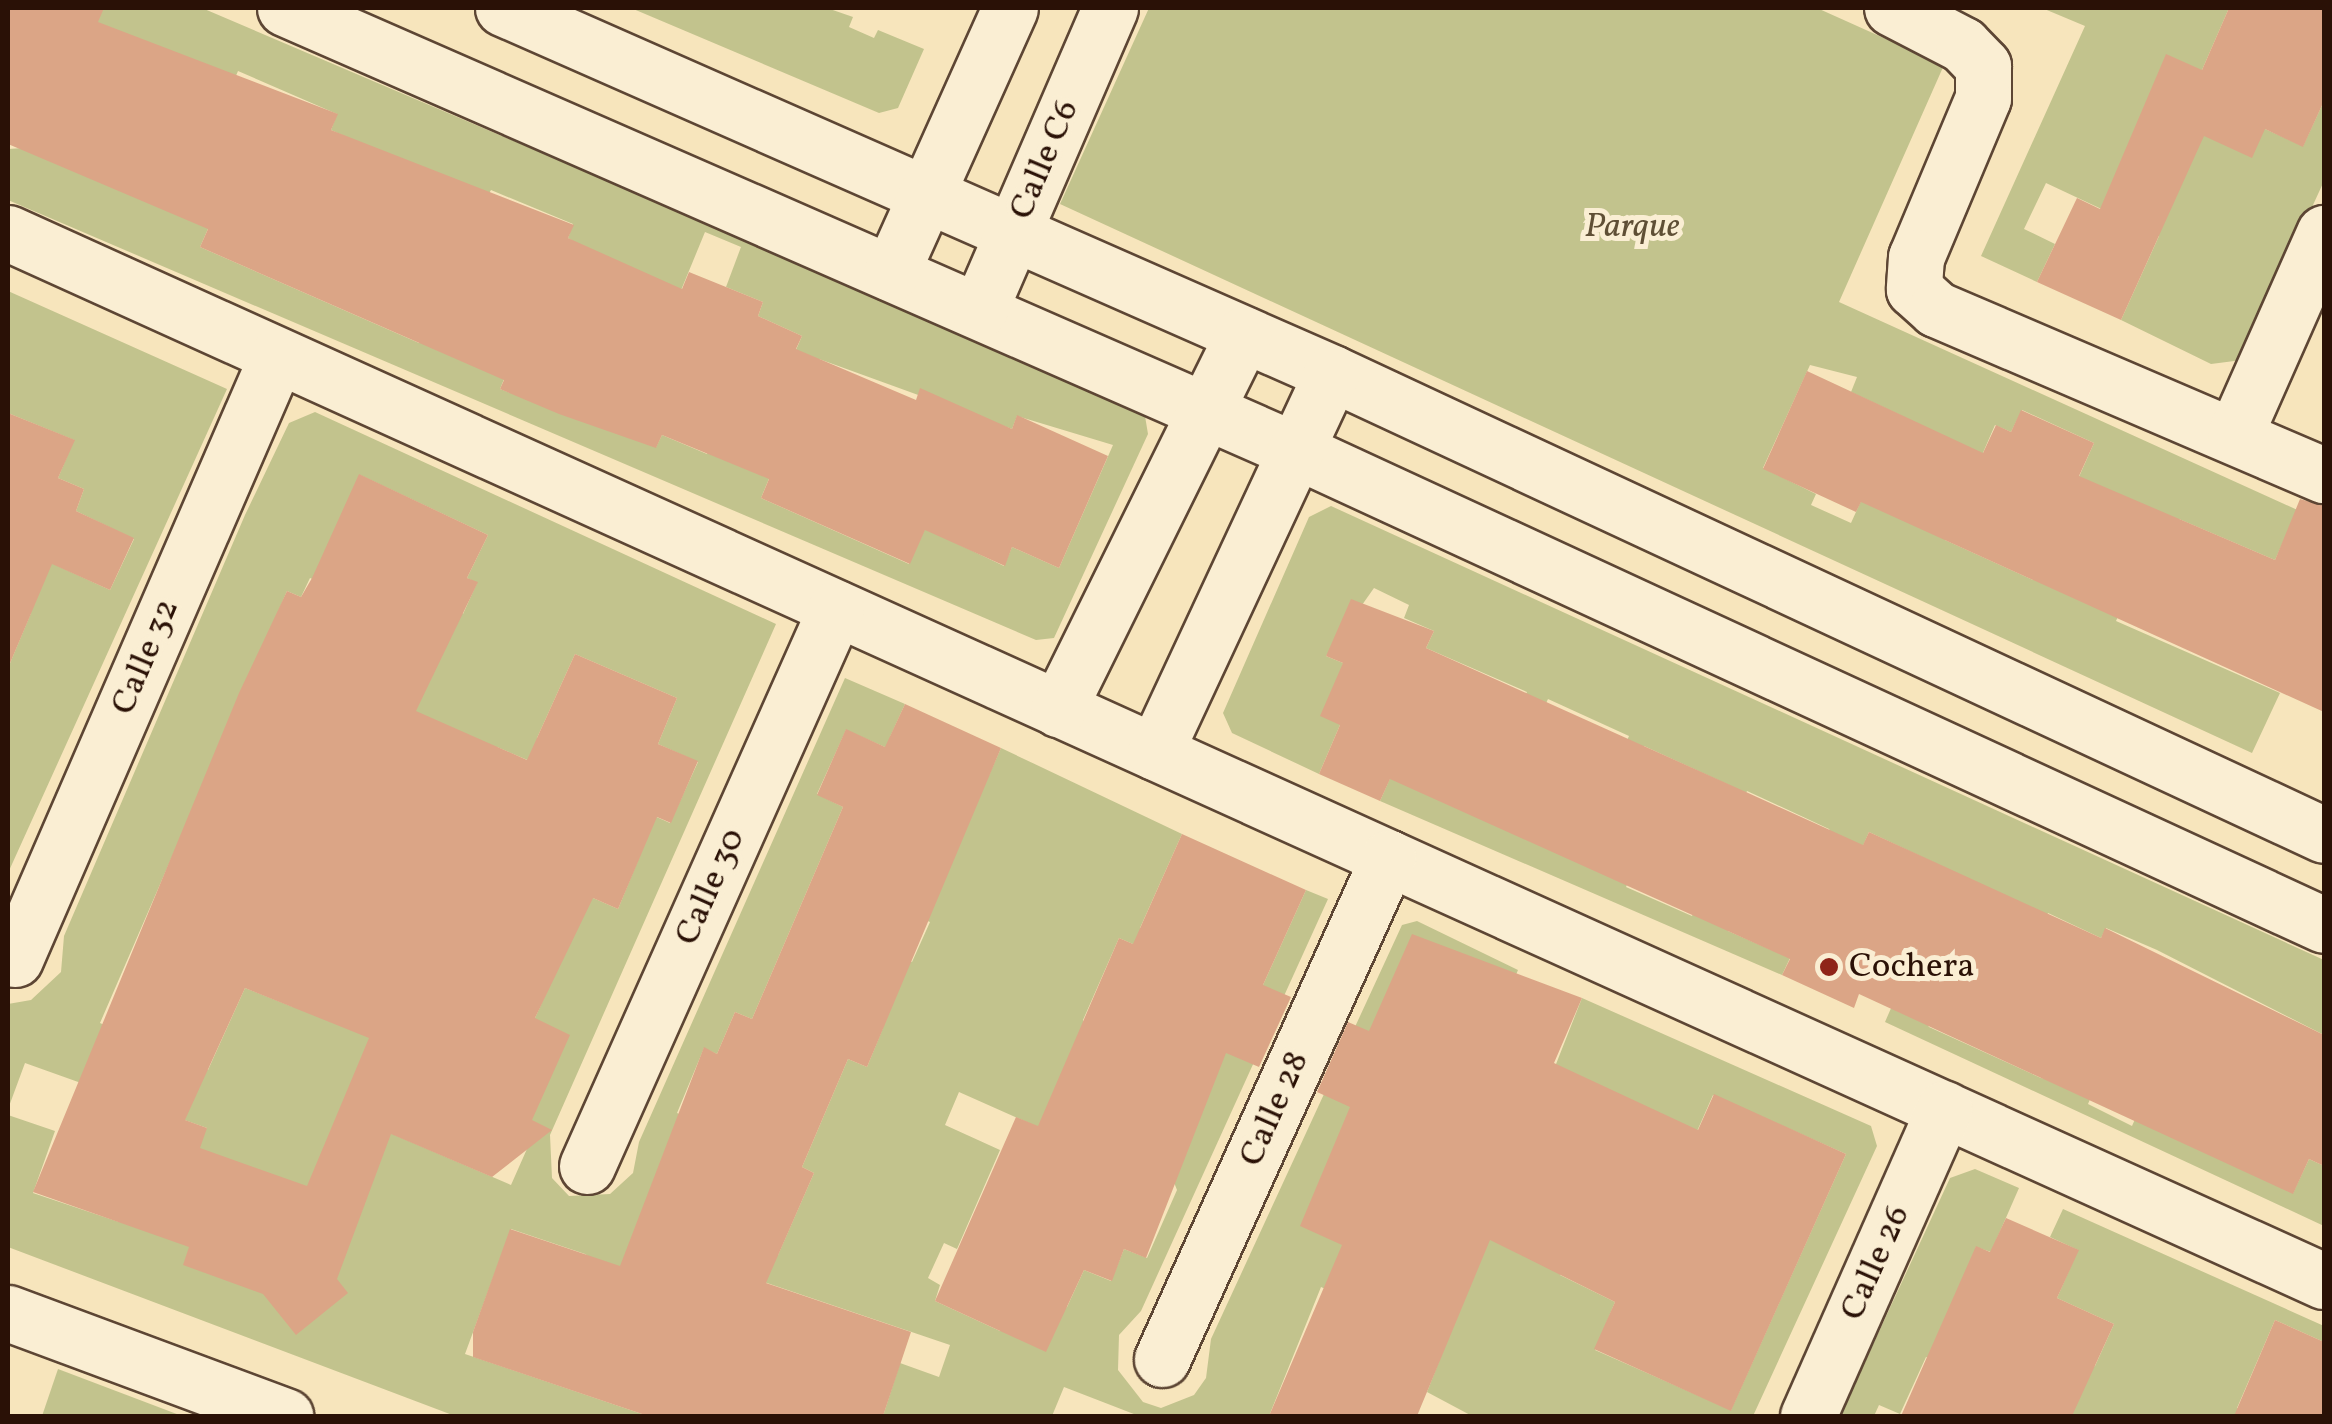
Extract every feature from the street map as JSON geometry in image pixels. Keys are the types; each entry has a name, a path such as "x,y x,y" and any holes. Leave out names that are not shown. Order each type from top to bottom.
{"street":[{"path":"504,8 1332,373 2306,826 2250,891"},
{"path":"891,273 1010,8"},
{"name":"Calle C6","path":"980,311 1110,8"},
{"path":"1892,8 1963,45 1983,66 1983,98 1916,256 1914,289 1936,309 2324,475"},
{"path":"311,13 1295,450 2142,847 2324,926"},
{"path":"2234,434 2324,232"},
{"path":"8,233 2324,1280"},
{"path":"1058,708 1243,334"},
{"name":"Calle 32","path":"15,959 277,356"},
{"path":"1155,752 1332,373"},
{"name":"Calle 30","path":"587,1166 836,608"},
{"path":"2142,847 2182,770"},
{"name":"Calle 28","path":"1162,1359 1388,858"},
{"name":"Calle 26","path":"1808,1416 1944,1109"},
{"path":"8,1313 286,1416"}],"green space":[{"path":"75,8 202,8 1144,410 1148,434 1054,638 1036,640 8,200 8,149 23,148 226,188 200,247 419,343 436,306 519,342 500,389 656,447 662,435 707,454 715,435 752,451 802,336 758,316 763,302 726,287 741,247 705,232 677,300 568,238 573,224 491,190 485,200 331,130 337,114 238,71 222,109 86,50 99,18","holes":["819,359 1012,429 1017,416 1113,445 1059,568 1012,547 1004,566 960,545 933,511 909,564 761,498"]},
{"path":"631,8 827,8 853,17 849,27 874,38 878,30 924,49 898,108 879,113"},
{"name":"Parque","path":"1149,8 1817,8 1944,65 1839,302 2324,522 2324,561 2283,542 2275,560 2179,519 2154,536 2116,621 2280,693 2252,753 1060,204","holes":["1810,365 1857,377 1851,392 1900,415 1851,523 1811,505 1816,494 1763,468","2022,410 2094,443 2033,580 1945,540 1995,425 2011,432"]},
{"path":"2042,8 2229,8 2202,70 2265,129 2303,146 2324,101 2324,181 2242,360 2211,364 2121,320 2159,236 2046,183 2024,229 2055,244 2037,282 1981,256 2085,26"},
{"path":"8,291 227,389 8,873 8,668 31,613 8,601 8,543 110,590 134,539 76,511 84,489 58,478 74,440 8,413"},
{"path":"315,412 776,624 550,1135 552,1178 569,1196 610,1194 633,1173 639,1142 845,678 905,704 890,737 914,749 910,758 846,730 817,794 843,807 752,1019 735,1012 717,1054 704,1048 677,1113 713,1128 778,1255 814,1173 802,1167 848,1059 867,1067 883,1028 843,932 912,962 930,922 890,905 962,836 1001,748 1182,834 1140,928 1179,946 1172,961 1119,938 1083,1020 1108,1158 959,1092 945,1125 1000,1150 957,1249 944,1243 928,1278 940,1285 935,1301 1000,1331 1067,1307 1084,1270 1111,1281 1124,1249 1147,1258 1177,1190 1143,1103 1263,985 1306,890 1328,899 1141,1311 1119,1335 1118,1370 1143,1402 1161,1408 1194,1395 1206,1378 1211,1339 1402,925 1417,921 1518,970 1392,1268 1330,1291 1321,1287 1269,1416 1139,1416 1064,1387 1052,1416 883,1416 900,1363 939,1377 950,1345 764,1282 738,1353 585,1254 511,1229 465,1354 648,1416 455,1416 8,1247 8,1115 55,1131 33,1193 119,1222 207,1128 25,1063 8,1109 8,1004 31,1000 61,972 64,936 245,515 289,423","holes":["360,475 488,535 467,578 477,583 463,614","310,578 339,591 414,710 293,1007 245,988 208,1070 100,1023 287,591 301,597","575,654 677,698 658,744 698,762 670,823 598,791 641,853 618,909 566,886 567,947 535,1018 448,1081 538,1124 511,1185 339,1111 440,945 497,747 551,770 537,738"]},
{"path":"1331,506 2324,960 2324,1035 2157,950 2106,928 2101,938 2048,913 2020,971 1952,871 1869,832 1853,869 1829,829 1747,791 1727,833 1729,785 1644,746 1626,784 1611,778 1629,736 1548,699 1528,742 1509,733 1527,692 1426,648 1434,631 1404,618 1409,605 1374,588 1326,656 1343,663 1340,725 1319,774 1232,733 1223,713 1309,517"},
{"path":"1403,749 1639,857 1626,887 1692,916 1705,886 1740,902 1728,931 1790,958 1782,975 1380,801"},
{"path":"1902,983 1929,1027 2041,1078 2095,1087 2088,1104 2132,1126 2136,1117 2293,1193 2309,1159 2324,1166 2324,1226 1885,1022"},
{"path":"1582,998 1871,1126 1877,1146 1753,1416 1472,1416 1427,1392","holes":["1713,1095 1846,1154 1731,1410 1595,1350 1615,1302 1560,1275 1580,1230 1683,1163"]},
{"path":"1975,1169 2019,1188 1991,1252 1976,1247 1939,1362 1926,1357 1900,1414 1879,1405 1874,1416 1840,1416 1950,1178"},
{"path":"2063,1209 2324,1326 2324,1342 2275,1320 2237,1408 2254,1416 2021,1416 2005,1409 2095,1366 2114,1324 2057,1298 2078,1250 2050,1237"},
{"path":"58,1369 182,1416 42,1416"}],"building":[{"path":"8,8 104,8 98,22 338,114 331,130 574,225 568,238 682,289 689,272 763,302 758,316 802,336 796,349 916,400 920,388 1012,429 1017,415 1108,456 1059,568 1012,547 1005,566 925,530 910,564 761,498 769,479 662,435 656,448 559,414 500,389 504,380 200,247 208,229 8,144"},
{"path":"2229,8 2324,8 2324,101 2303,147 2265,129 2252,158 2204,136 2121,320 2037,282 2077,198 2100,209 2166,54 2202,70"},
{"path":"1807,371 1983,453 1996,425 2011,432 2021,410 2094,443 2079,476 2275,560 2300,499 2324,506 2324,712 1861,502 1856,512 1763,469"},
{"path":"8,413 75,440 58,478 84,489 76,511 134,538 110,590 52,564 8,668"},
{"path":"359,474 488,535 467,578 478,582 416,711 527,760 575,654 677,698 658,744 698,761 671,823 657,817 618,909 593,898 535,1018 570,1035 532,1120 552,1130 492,1177 391,1134 337,1279 348,1293 296,1335 263,1294 183,1265 189,1247 33,1192 239,693 287,591 301,597","holes":["245,988 369,1038 307,1186 200,1148 207,1128 185,1120"]},
{"path":"1351,599 1434,631 1426,648 1863,845 1869,832 2101,938 2105,928 2324,1035 2324,1166 2309,1159 2293,1194 1859,994 1854,1008 1782,975 1790,959 1390,779 1380,801 1319,774 1340,725 1320,716 1343,663 1326,656"},
{"path":"905,704 1001,748 867,1067 848,1059 802,1167 814,1173 766,1283 911,1332 883,1416 648,1416 473,1357 473,1332 510,1229 620,1266 704,1047 717,1054 735,1012 752,1019 843,807 817,795 846,729 885,747"},
{"path":"1182,834 1306,890 1263,985 1291,997 1259,1067 1226,1053 1146,1258 1124,1249 1112,1281 1084,1270 1046,1352 935,1301 1016,1117 1038,1126 1119,938 1133,944"},
{"path":"1412,934 1582,998 1554,1063 1698,1130 1714,1094 1846,1154 1731,1411 1594,1349 1615,1302 1490,1240 1417,1416 1269,1416 1342,1245 1300,1226 1350,1107 1317,1092 1348,1022 1369,1031"},
{"path":"2006,1218 2079,1250 2057,1298 2114,1324 2072,1416 1901,1416 1976,1246 1990,1252"},
{"path":"2275,1320 2324,1342 2324,1416 2234,1416"}],"place":[{"name":"Cochera","path":"1829,967"}]}
